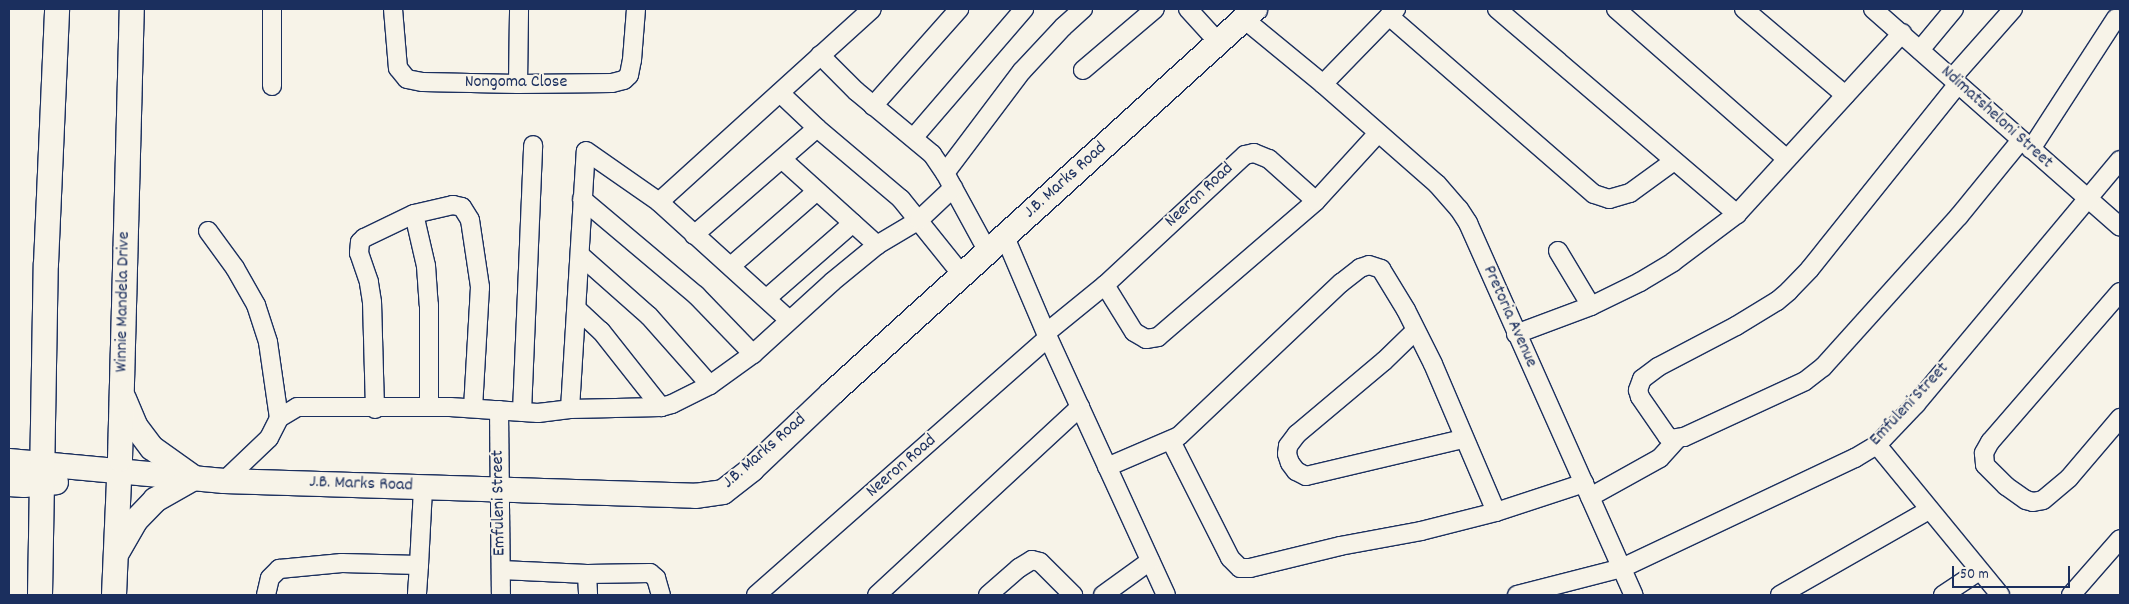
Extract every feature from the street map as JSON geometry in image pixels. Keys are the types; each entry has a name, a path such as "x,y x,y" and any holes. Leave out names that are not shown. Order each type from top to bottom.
{"street":[{"path":"40,595 46,264 57,9"},
{"name":"Winnie Mandela Drive","path":"114,595 122,393 132,9"},
{"path":"272,9 272,86"},
{"name":"Nongoma Close","path":"393,9 398,68 408,78 423,82 518,84 612,83 624,80 628,75 632,60 636,9"},
{"path":"518,84 519,9"},
{"path":"659,202 872,9"},
{"path":"873,106 959,9"},
{"path":"914,137 1024,9"},
{"path":"224,481 269,438 280,418 297,407 473,408 538,413 570,409 662,407 710,385 753,354 789,320 877,245 919,220 949,180 1022,71 1063,27 1083,9"},
{"path":"1083,70 1155,9"},
{"path":"1188,9 1218,42"},
{"path":"1497,9 1737,214"},
{"path":"1616,9 1787,159"},
{"path":"1744,9 1845,95"},
{"path":"1920,50 1954,9"},
{"path":"1677,439 1667,436 1640,397 1639,384 1642,379 1658,367 1736,326 1777,301 1810,270 1955,81 2013,9"},
{"name":"Ndimatsheloni Street","path":"1877,10 2120,227"},
{"path":"1323,84 1393,12 1594,194 1609,199 1630,193 1674,160"},
{"name":"J.B. Marks Road","path":"42,473 119,472 224,481 694,496 722,492 752,469 1250,14"},
{"name":"Pretoria Avenue","path":"1250,14 1323,84 1437,184 1459,209 1468,223 1634,595"},
{"path":"1171,441 1230,558 1240,568 1250,568 1340,546 1421,531 1587,490 1660,458 1677,439 1777,395 1805,381 1823,367 1959,216 2026,145 2116,18"},
{"path":"1516,334 1590,306 1665,267 1737,214 1902,33"},
{"path":"820,55 873,106 914,137 932,154 949,180 988,252"},
{"path":"780,93 817,128 901,199 962,276"},
{"path":"694,235 783,160 817,128"},
{"path":"1105,285 1134,332 1146,339 1158,337 1316,201 1378,133"},
{"path":"522,412 533,145"},
{"path":"570,409 586,151 659,202 767,298 789,320"},
{"name":"Neeron Road","path":"756,595 1105,285 1239,160 1254,153 1269,159 1316,201"},
{"path":"783,160 877,245"},
{"name":"Emfuleni Street","path":"1517,595 1622,568 1855,458 1877,445 1916,404 2120,160"},
{"path":"731,266 817,191"},
{"path":"582,199 696,295 753,354"},
{"path":"375,408 372,302 369,282 358,246 364,238 414,214 453,205 462,207 470,220 481,300 473,408"},
{"path":"414,214 426,266 429,304 429,407"},
{"path":"767,298 853,223"},
{"path":"208,231 235,268 256,305 268,342 280,418"},
{"path":"1005,237 1047,336 1166,595"},
{"path":"1558,251 1590,306"},
{"path":"580,255 649,316 710,385"},
{"path":"1107,466 1171,441 1189,428 1360,268 1369,265 1381,269 1406,310 1433,364 1496,512"},
{"path":"2120,292 1990,442 1984,452 1985,465 2006,486 2026,500 2033,502 2043,500 2069,478 2120,418"},
{"path":"577,309 601,331 662,407"},
{"path":"1415,331 1384,361 1297,434 1288,446 1290,463 1296,471 1306,476 1463,438"},
{"path":"116,555 136,520 149,506 170,490 194,478 152,448 136,427 122,393"},
{"path":"877,595 1080,407"},
{"name":"Emfuleni Street","path":"499,410 501,595"},
{"path":"1877,445 2000,595"},
{"path":"9,462 42,473"},
{"path":"9,484 42,473"},
{"path":"417,595 422,488"},
{"path":"1780,595 1929,510"},
{"path":"2071,595 2119,543"},
{"path":"988,595 1019,568 1032,560 1040,562 1073,595"},
{"path":"1102,595 1150,561"},
{"path":"266,595 274,573 287,567 342,563 419,565"},
{"path":"501,570 587,574 650,573 656,578 660,595"},
{"path":"1944,595 1980,571"},
{"path":"587,574 588,595"}]}
